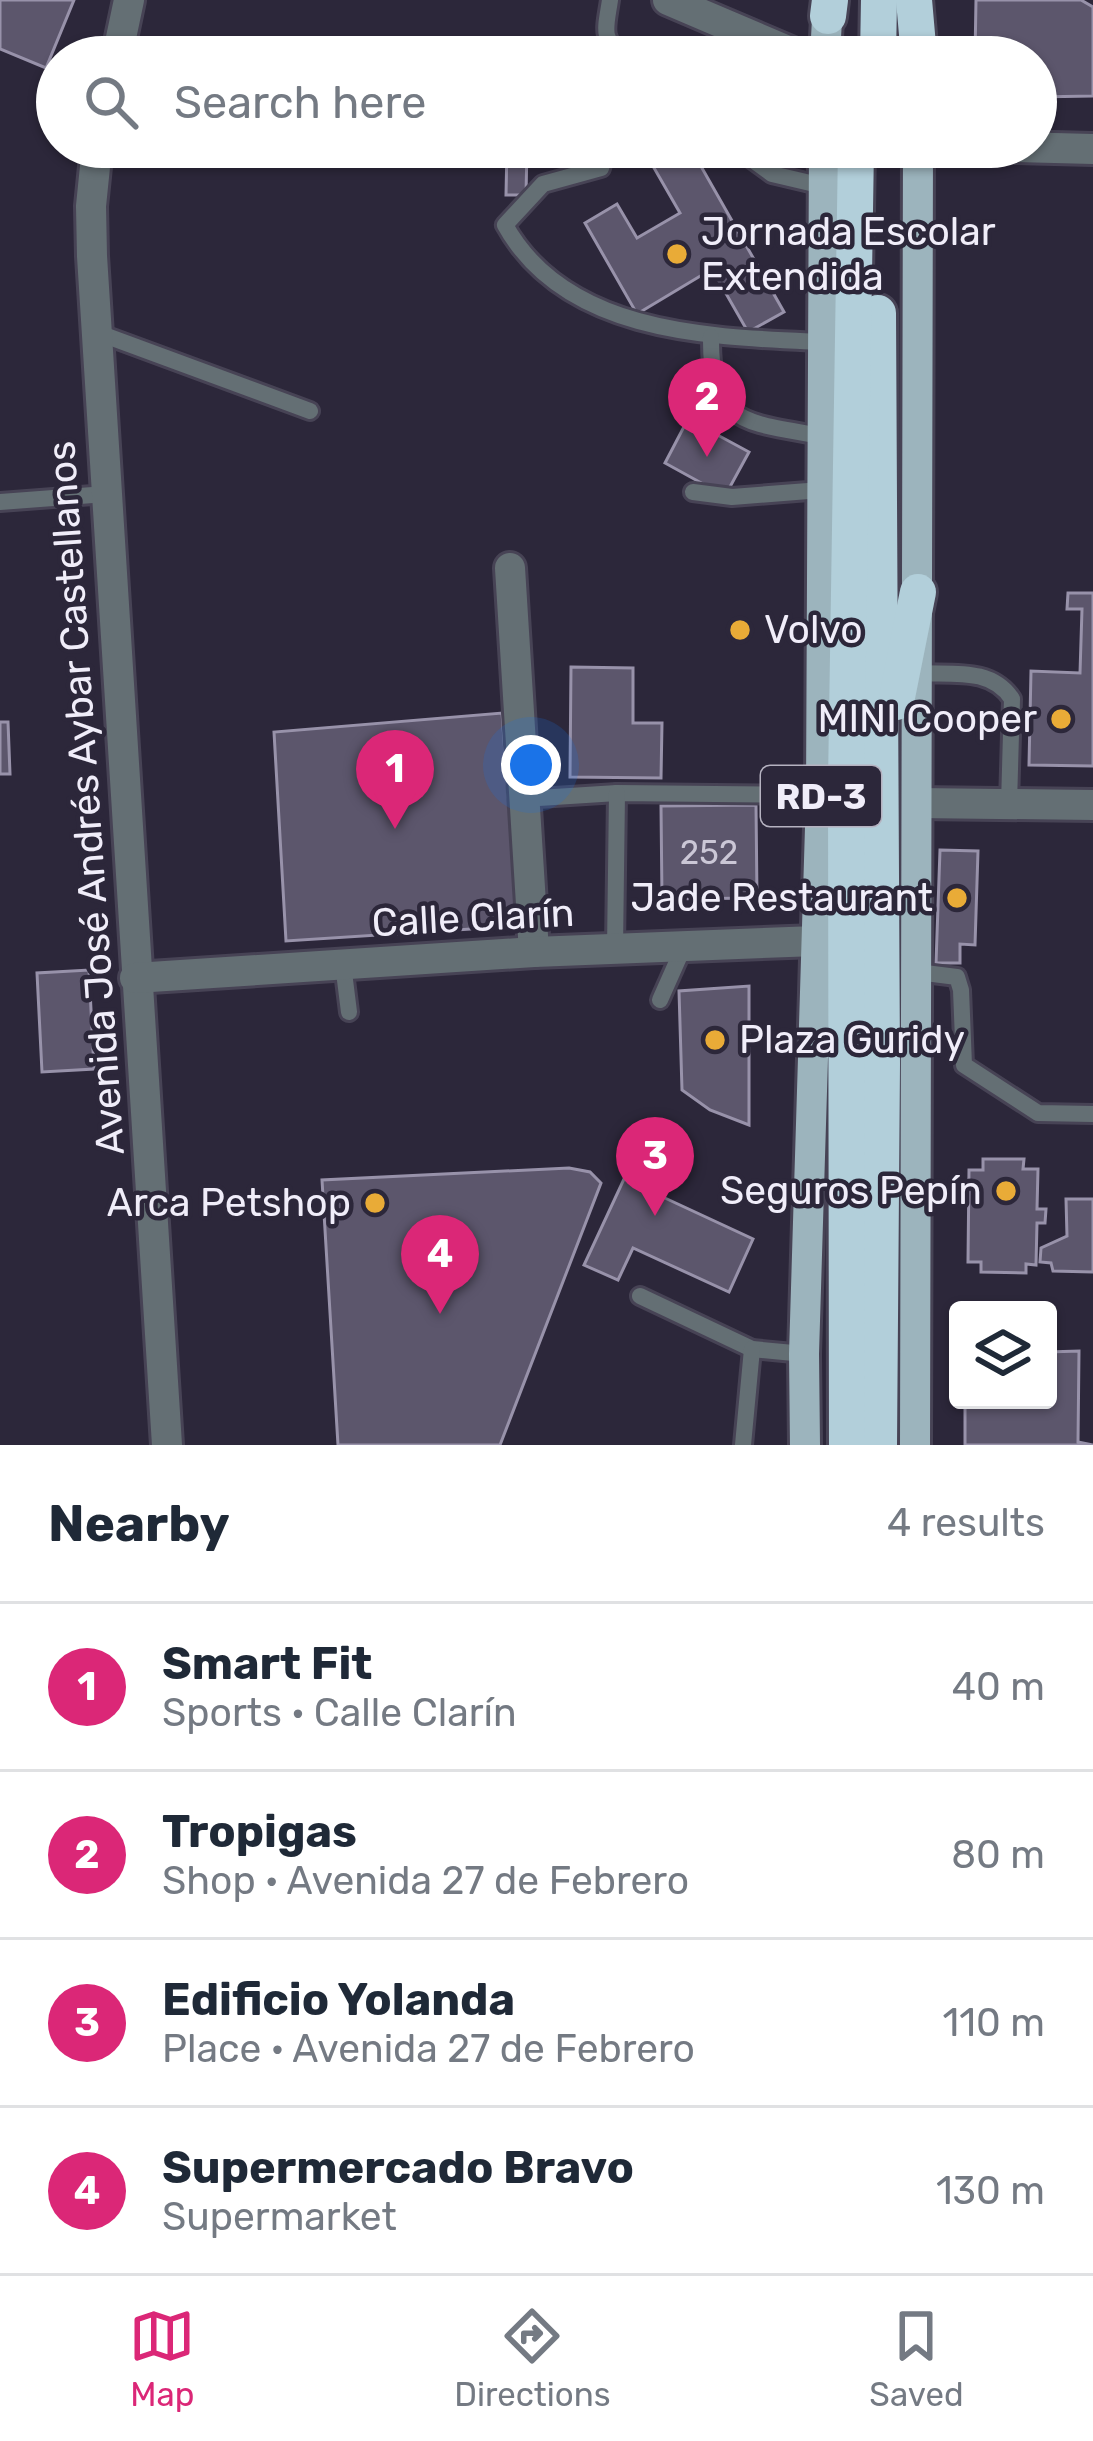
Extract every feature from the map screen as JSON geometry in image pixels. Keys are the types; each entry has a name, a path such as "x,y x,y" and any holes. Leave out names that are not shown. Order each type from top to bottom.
{"highway":[{"path":"878,36 879,0"},
{"path":"916,0 918,36"},
{"path":"836,4 849,36"},
{"name":"RD-3","path":"847,1445 844,1234 856,168"},
{"name":"RD-3","path":"877,168 849,786 881,1235 879,1445"},
{"path":"849,786 918,592"},
{"path":"823,594 849,786"}],"main road":[{"path":"829,36 836,4"},
{"path":"823,594 824,168"},
{"name":"RD-3","path":"915,1445 918,168"},
{"name":"RD-3","path":"805,1445 815,941 849,786"}],"street":[{"path":"121,36 129,0"},
{"path":"668,0 753,36"},
{"path":"1057,148 1093,149"},
{"name":"Avenida José Andrés Aybar Castellanos","path":"96,168 92,206 96,332 167,1445"},
{"path":"510,568 534,952"},
{"path":"918,803 1093,805"},
{"name":"Calle Clarín","path":"135,978 534,952 815,941"}],"lane":[{"path":"606,36 610,0"},
{"path":"601,168 543,184 505,225 516,246 565,290 640,322 711,337 823,342"},
{"path":"764,168 824,186"},
{"path":"96,332 310,411"},
{"path":"711,337 711,374 727,407 751,423 821,436"},
{"path":"693,492 732,497 821,490"},
{"path":"0,502 106,494"},
{"path":"918,673 986,676 1003,686 1012,699 1009,804"},
{"path":"523,799 849,786"},
{"path":"616,949 617,794"},
{"path":"660,1000 684,946"},
{"path":"343,964 349,1012"},
{"path":"916,972 957,977 964,1065 974,1074 1038,1113 1093,1114"},
{"path":"640,1295 752,1348 804,1354"},
{"path":"743,1445 752,1348"}],"building":[{"path":"0,0 74,0 59,36 36,36 36,64 0,49"},
{"path":"976,0 1081,0 1093,7 1093,96 1057,97 1057,36 975,36"},
{"path":"507,168 527,168 526,195 506,195"},
{"name":"Jornada Escolar Extendida","path":"654,168 702,168 784,312 748,332 712,269 637,314 585,223 617,204 637,238 680,213"},
{"path":"688,419 749,452 725,496 665,463"},
{"name":"MINI Cooper","path":"1068,593 1093,593 1093,766 1029,765 1031,671 1080,673 1082,609 1067,609"},
{"path":"571,667 633,668 633,723 662,723 661,778 570,777"},
{"path":"502,713 518,926 286,941 274,732"},
{"path":"0,722 8,722 10,774 0,774"},
{"path":"756,805 757,898 662,899 661,806"},
{"name":"Jade Restaurant","path":"940,850 978,851 975,945 960,944 960,963 936,963"},
{"path":"89,970 94,1069 42,1072 37,973"},
{"name":"Plaza Guridy","path":"749,986 749,1125 710,1110 682,1090 679,991"},
{"path":"983,1159 1024,1159 1023,1169 1038,1169 1037,1209 1046,1209 1045,1223 1037,1223 1036,1265 1026,1264 1026,1273 981,1272 981,1262 968,1262 969,1170 983,1170"},
{"path":"569,1168 590,1172 601,1183 500,1445 338,1445 322,1180"},
{"path":"624,1179 753,1239 729,1292 633,1248 618,1280 584,1265"},
{"path":"1066,1199 1093,1199 1093,1272 1053,1271 1051,1263 1040,1262 1041,1248 1067,1236"},
{"path":"1079,1351 1078,1442 1093,1445 965,1445 965,1409 1057,1409 1057,1352"}],"place":[{"name":"Jornada Escolar Extendida","path":"677,254"},
{"name":"Tropigas","path":"707,457"},
{"name":"Volvo","path":"740,630"},
{"name":"MINI Cooper","path":"1061,719"},
{"name":"Smart Fit","path":"395,829"},
{"name":"Jade Restaurant","path":"957,898"},
{"name":"Plaza Guridy","path":"715,1040"},
{"name":"Seguros Pepín","path":"1006,1191"},
{"name":"Arca Petshop","path":"375,1203"},
{"name":"Edificio Yolanda","path":"655,1216"},
{"name":"Supermercado Bravo","path":"440,1314"}]}
